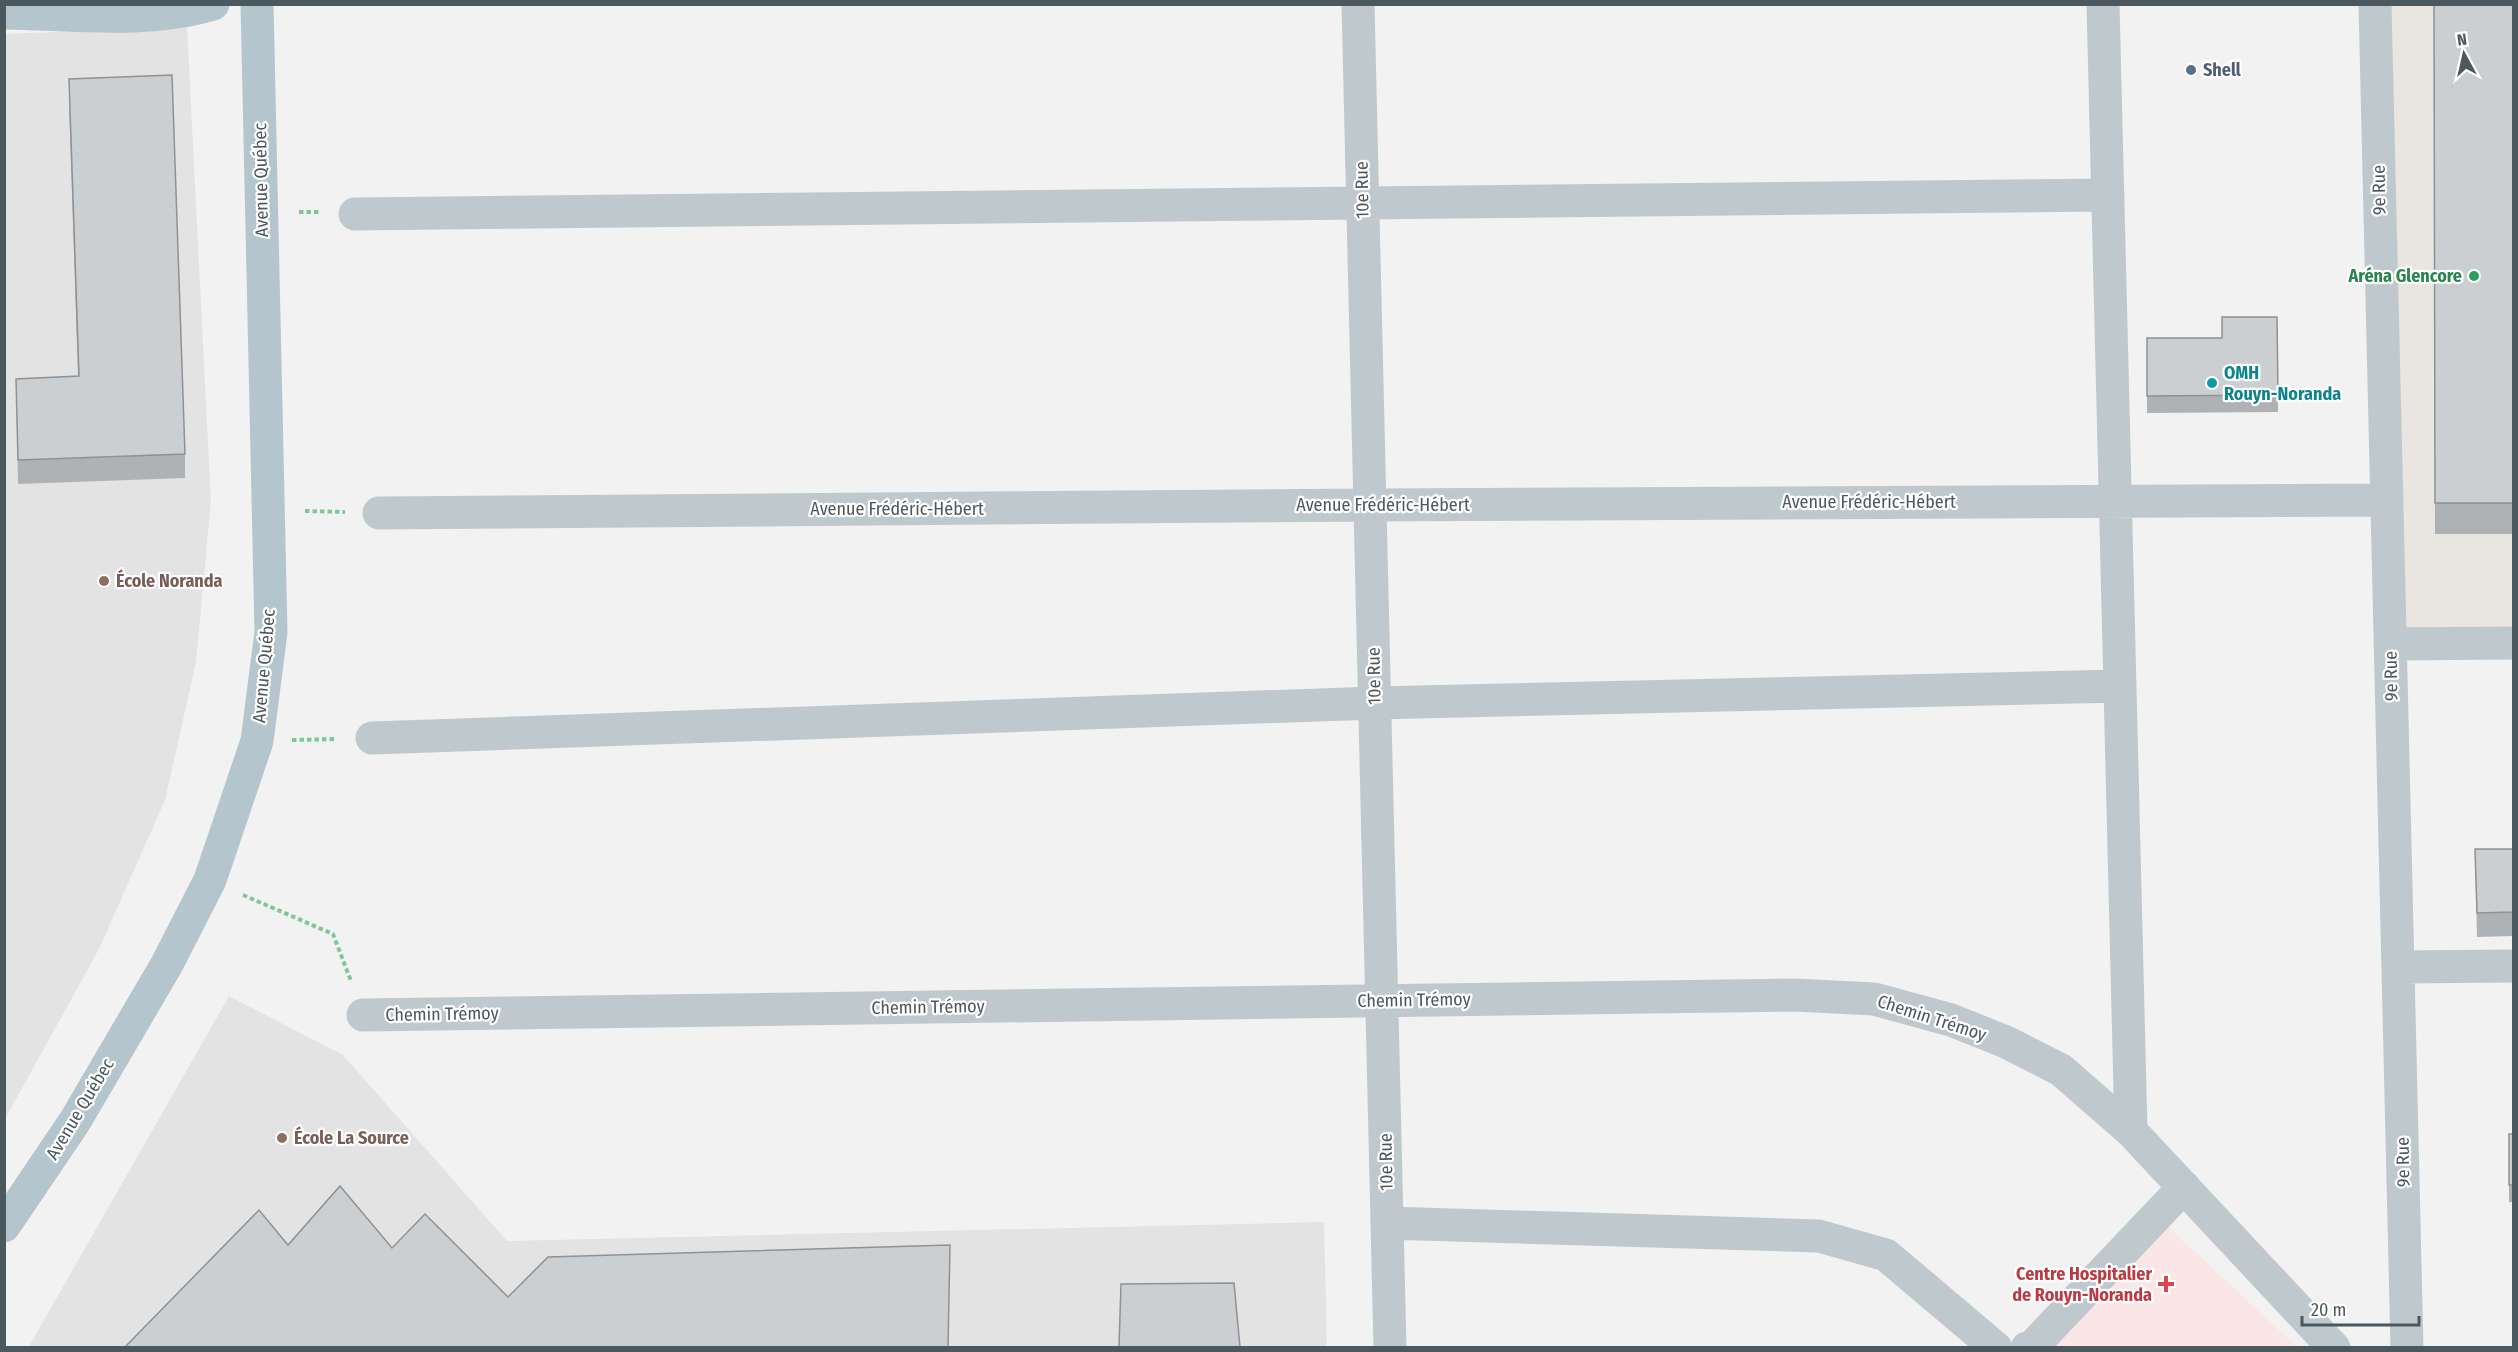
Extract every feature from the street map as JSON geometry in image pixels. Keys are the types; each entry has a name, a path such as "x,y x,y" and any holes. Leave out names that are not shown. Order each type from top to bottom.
{"main road":[{"path":"4,13 134,16 186,12 213,4"},
{"name":"Avenue Québec","path":"4,1226 75,1121 167,964 210,880 257,741 270,633 257,4"}],"street":[{"name":"10e Rue","path":"1358,4 1390,1347"},
{"path":"2103,4 2131,1131"},
{"name":"9e Rue","path":"2375,4 2407,1347"},
{"path":"355,214 2108,195"},
{"name":"Avenue Frédéric-Hébert","path":"379,513 2387,500"},
{"path":"2390,644 2514,643"},
{"path":"372,738 1375,703 2120,686"},
{"path":"2398,968 2514,966"},
{"name":"Chemin Trémoy","path":"363,1015 1794,995 1874,999 1952,1020 2006,1042 2061,1070 2131,1131 2334,1347"},
{"path":"2027,1347 2033,1346 2184,1187"},
{"path":"1387,1223 1819,1236 1886,1255 1996,1347"}],"path":[{"path":"262,211 355,214"},
{"path":"268,510 379,513"},
{"path":"257,741 372,738"},
{"path":"210,880 333,934 363,1015"}],"shaded area":[{"path":"2375,5 2513,5 2513,643 2390,644"},
{"name":"École Noranda","path":"187,27 211,501 196,662 165,800 99,949 5,1119 5,34"},
{"name":"École La Source","path":"229,996 343,1055 507,1241 1324,1222 1327,1347 28,1348"},
{"name":"Centre Hospitalier de Rouyn-Noranda","path":"2161,1220 2297,1347 2048,1348"}],"building":[{"name":"Aréna Glencore","path":"2434,4 2514,4 2514,503 2435,503"},
{"path":"172,75 185,454 18,460 16,379 79,376 69,79"},
{"name":"OMH Rouyn-Noranda","path":"2222,317 2277,317 2278,395 2147,396 2147,338 2222,338"},
{"path":"2475,849 2514,849 2514,912 2477,913"},
{"path":"2509,1134 2514,1134 2514,1185 2509,1185"},
{"path":"340,1186 392,1248 425,1214 508,1297 548,1257 950,1245 948,1347 125,1347 259,1210 288,1245"},
{"path":"1234,1283 1240,1347 1119,1347 1121,1284"}],"place":[{"name":"Shell","path":"2191,70"},
{"name":"Aréna Glencore","path":"2474,276"},
{"name":"OMH Rouyn-Noranda","path":"2212,383"},
{"name":"École Noranda","path":"104,581"},
{"name":"École La Source","path":"282,1138"},
{"name":"Centre Hospitalier de Rouyn-Noranda","path":"2166,1284"}]}
